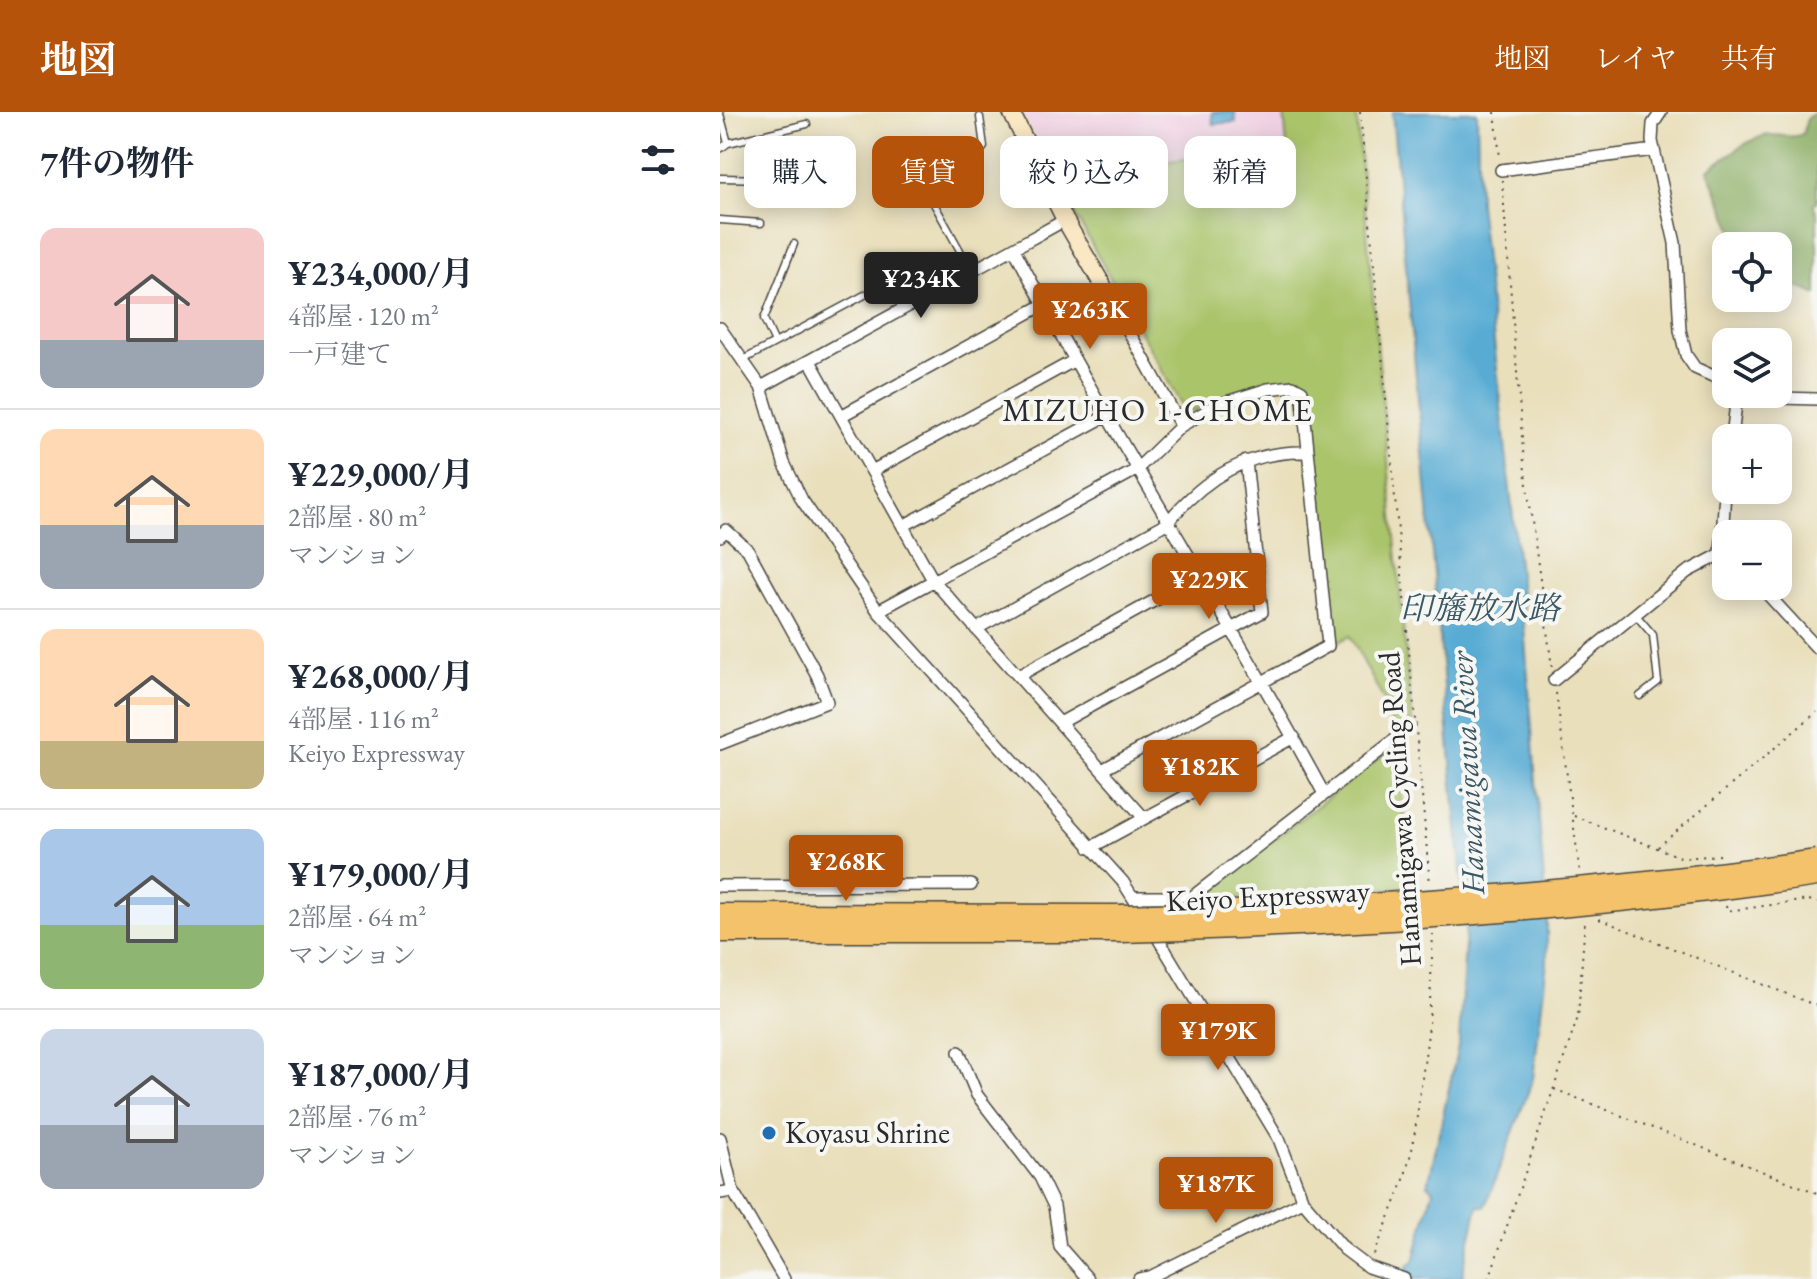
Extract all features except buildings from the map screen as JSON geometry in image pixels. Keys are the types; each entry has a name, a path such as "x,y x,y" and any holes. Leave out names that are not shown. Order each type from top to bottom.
{"highway":[{"path":"1622,891 1817,849"},
{"name":"Keiyo Expressway","path":"1622,891 1817,860"},
{"name":"Keiyo Expressway","path":"720,932 1121,923 1370,903 1622,891 1817,876"},
{"path":"1622,891 1817,886"},
{"name":"Keiyo Expressway","path":"720,914 1121,923"}],"street":[{"path":"1011,112 1065,220 1181,426"},
{"path":"1661,112 1653,124 1654,150 1675,243 1680,330 1686,355 1695,368 1712,376"},
{"path":"1501,170 1654,150"},
{"path":"761,387 1065,220"},
{"path":"1014,249 1136,470 1232,629 1324,794"},
{"path":"841,416 1043,305"},
{"path":"720,328 761,387 784,463 802,500 878,611 1134,897 1279,1139 1303,1201 1344,1249 1368,1267 1400,1278"},
{"path":"872,471 1075,360"},
{"path":"810,361 933,580 1144,818"},
{"path":"878,611 1136,470 1181,426 1239,397 1293,386 1302,391 1328,646 1102,770"},
{"path":"1792,398 1817,399"},
{"path":"903,526 1106,416"},
{"path":"976,629 1167,523 1208,481 1246,461 1288,452 1308,452"},
{"path":"1060,723 1262,612 1246,461"},
{"path":"720,536 726,530 748,550 817,675 827,702 720,744"},
{"path":"1554,680 1687,572 1712,561"},
{"path":"1018,676 1199,576"},
{"path":"1773,600 1817,648"},
{"path":"1090,848 1294,737"},
{"path":"1134,897 1192,897 1393,741"},
{"path":"720,886 971,885"},
{"path":"959,1052 977,1095 1040,1177 1054,1206 1060,1247 1088,1279"},
{"path":"720,1138 733,1191 784,1279"},
{"path":"720,1193 733,1191"},
{"path":"1139,1279 1150,1277 1303,1201"}],"lane":[{"path":"720,114 728,143"},
{"path":"980,117 983,136"},
{"path":"720,149 728,143 807,124"},
{"path":"720,178 744,178"},
{"path":"936,208 972,272"},
{"path":"720,220 761,223"},
{"path":"775,343 764,319 794,244"},
{"path":"743,360 915,268"},
{"path":"1635,614 1653,635 1658,682 1640,696"}],"path":[{"name":"Hanamigawa Cycling Road","path":"1360,112 1431,896"},
{"path":"1495,112 1524,463 1580,873"},
{"path":"1657,848 1816,713"},
{"path":"1393,741 1417,724"},
{"path":"1573,816 1683,858 1721,853"},
{"path":"1489,1279 1578,1017 1585,913"},
{"path":"1599,919 1817,1006"},
{"name":"Hanamigawa Cycling Road","path":"1373,1257 1399,1194 1413,1146 1429,1026 1432,921"},
{"path":"1554,1089 1817,1193"}],"shaded area":[{"path":"1022,112 1284,112 1287,136 1184,136 1184,159 1168,161 1168,136 1034,136"}],"green space":[{"path":"1284,112 1356,112 1412,723 1393,735 1389,710 1350,636 1334,644 1307,392 1299,382 1259,385 1191,412 1184,410 1071,208 1168,208 1168,161 1184,159 1184,208 1296,208 1296,136 1286,136"},
{"path":"1817,112 1817,202 1813,204 1817,213 1817,295 1792,284 1792,232 1734,232 1708,170 1755,139 1803,134 1807,118"},
{"path":"1395,746 1411,887 1194,901"}],"water":[{"path":"1212,112 1235,112 1236,122 1213,124"},
{"name":"印旛放水路","path":"1392,112 1477,112 1479,203 1522,601 1547,921 1547,962 1533,1079 1485,1207 1478,1206 1462,1275 1466,1279 1403,1279 1408,1265 1414,1261 1433,1190 1428,1185 1459,1042 1466,928"}],"place":[{"name":"Koyasu Shrine","path":"769,1133"}],"district":[{"name":"MIZUHO 1-CHOME","path":"1158,410"}],"water label":[{"name":"Hanamigawa River","path":"1467,773"}]}
